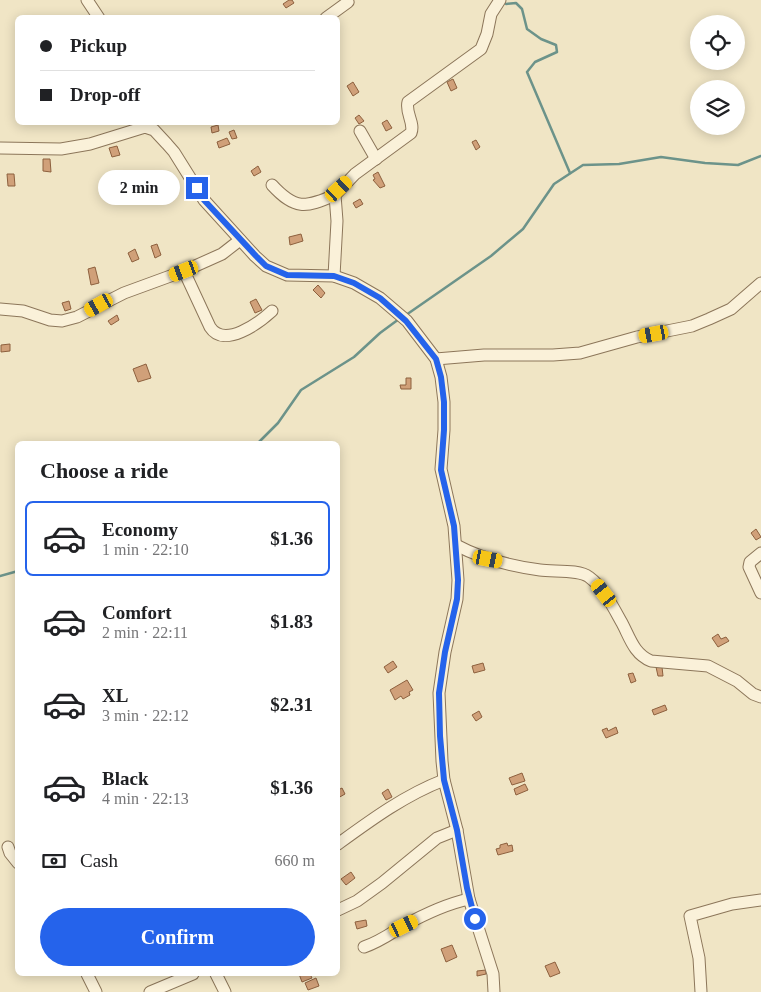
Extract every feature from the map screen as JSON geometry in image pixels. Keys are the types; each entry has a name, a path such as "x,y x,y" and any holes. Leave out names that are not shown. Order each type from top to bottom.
{"street":[{"path":"87,0 97,15"},
{"path":"330,15 348,2 347,0"},
{"path":"272,184 287,200 301,205 335,195 355,174 411,133 413,127 407,108 408,102 481,49 487,34 491,14 500,0"},
{"path":"0,148 61,149 90,144 148,125 174,152 204,200 266,266 287,275 334,276 354,283 380,298 406,321 436,359 441,377 444,402 441,470 454,526 458,580 457,599 445,652 439,693 444,780 457,830 469,899 493,974 494,992"},
{"path":"360,131 376,159"},
{"path":"334,276 337,221 335,195"},
{"path":"0,309 23,311 50,320 62,321 78,317 124,293 184,271 222,254 240,240"},
{"path":"184,271 210,327 218,334 238,333 252,328 272,311"},
{"path":"436,359 484,354 552,355 580,353 637,337 692,326 709,320 731,308 761,283"},
{"path":"456,545 488,559 540,570 577,572 587,575 611,602 634,648 643,658 651,661 708,666 737,681 753,694 761,697"},
{"path":"761,553 750,562 749,567 761,593"},
{"path":"340,843 379,814 415,793 444,780"},
{"path":"340,909 382,883 437,838 457,830"},
{"path":"8,847 15,859"},
{"path":"364,947 376,943 431,912 455,902 469,899"},
{"path":"701,992 699,958 690,916 732,904 761,900"},
{"path":"88,976 96,992"},
{"path":"150,992 188,976"},
{"path":"217,976 225,992"}],"building":[{"path":"292,0 294,3 286,8 283,4"},
{"path":"453,79 457,88 451,91 447,82"},
{"path":"353,82 359,92 353,96 347,86"},
{"path":"359,115 364,121 359,124 355,118"},
{"path":"387,120 392,128 386,131 382,123"},
{"path":"218,125 219,131 212,133 211,127"},
{"path":"234,130 237,138 232,139 229,132"},
{"path":"227,138 230,144 219,148 217,142"},
{"path":"476,140 480,147 476,150 472,142"},
{"path":"117,146 120,155 112,157 109,148"},
{"path":"43,159 50,159 51,172 43,171"},
{"path":"258,166 261,172 254,176 251,171"},
{"path":"378,172 385,186 380,188 373,180 375,179 373,175"},
{"path":"7,174 14,174 15,186 8,186"},
{"path":"360,199 363,204 356,208 353,203"},
{"path":"301,234 303,241 290,245 289,237"},
{"path":"157,244 161,255 155,258 151,246"},
{"path":"135,249 139,259 132,262 128,253"},
{"path":"95,267 99,283 91,285 88,269"},
{"path":"318,285 325,293 321,298 313,290"},
{"path":"256,299 262,310 255,313 250,302"},
{"path":"69,301 71,309 65,311 62,303"},
{"path":"117,315 119,320 111,325 108,321"},
{"path":"10,344 10,351 1,352 1,345"},
{"path":"146,364 151,378 138,382 133,369"},
{"path":"406,378 411,378 411,389 401,389 400,385 406,385"},
{"path":"756,529 761,537 756,540 751,533"},
{"path":"718,634 721,639 726,637 729,641 718,647 712,638"},
{"path":"393,661 397,667 388,673 384,667"},
{"path":"483,663 485,670 474,673 472,666"},
{"path":"656,667 662,667 663,676 658,676"},
{"path":"633,673 636,681 631,683 628,674"},
{"path":"407,680 413,690 409,692 410,695 403,699 401,696 395,700 390,690"},
{"path":"665,705 667,710 654,715 652,710"},
{"path":"479,711 482,717 476,721 472,715"},
{"path":"616,727 618,733 606,738 602,730 607,728 608,731"},
{"path":"522,773 525,781 512,785 509,778"},
{"path":"525,784 528,790 516,795 514,789"},
{"path":"342,788 345,794 340,797 340,789"},
{"path":"388,789 392,797 386,800 382,793"},
{"path":"507,843 508,846 512,845 513,851 498,855 496,849 500,848 500,845"},
{"path":"351,872 355,878 346,885 341,879"},
{"path":"366,920 367,926 357,929 355,922"},
{"path":"452,945 457,957 446,962 441,949"},
{"path":"555,962 560,973 550,977 545,966"},
{"path":"486,970 486,974 477,976 477,971"},
{"path":"300,976 311,976 312,978 302,982"},
{"path":"316,978 319,986 308,990 305,983"}],"waterway":[{"path":"506,4 516,3 522,9 527,29 541,39 556,45 557,52 535,62 527,72 570,173"},
{"path":"406,315 491,256 523,229 554,184 583,165 619,164 661,157 738,165 761,156"},
{"path":"260,441 278,423 301,390 354,357 380,333 399,319"},
{"path":"0,576 15,572"}],"route":[{"path":"197,188 204,200 266,266 287,275 334,276 354,283 380,298 406,321 436,359 441,377 444,402 441,470 454,526 458,580 457,599 445,652 439,693 440,736 444,780 457,830 469,899 475,919"}]}
